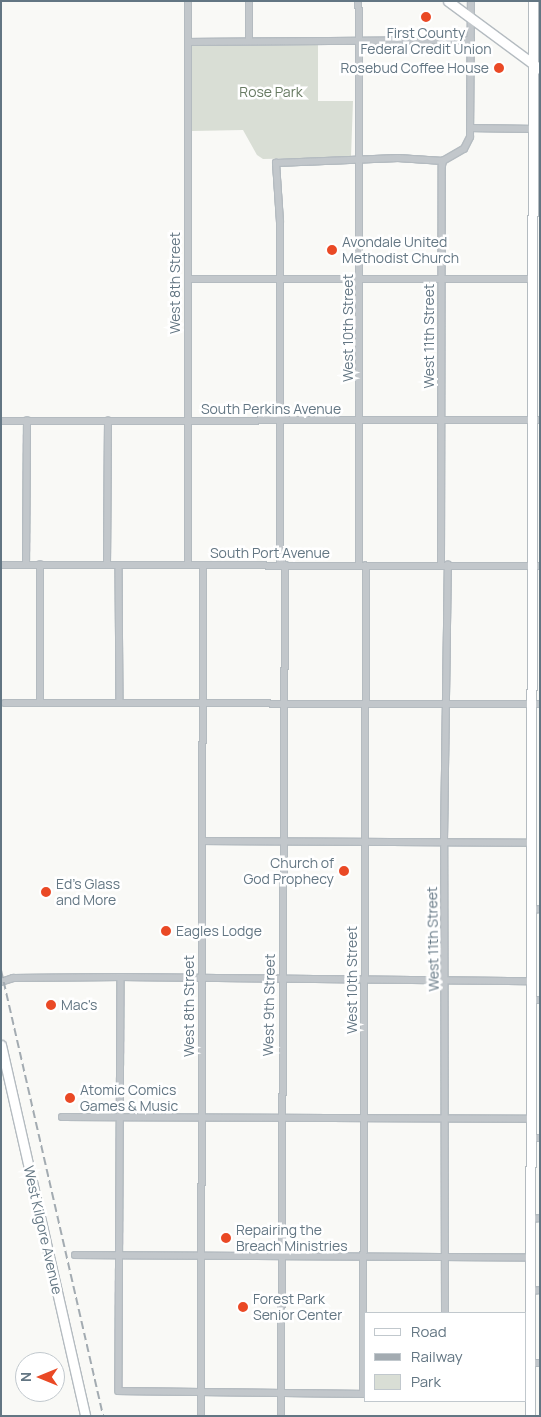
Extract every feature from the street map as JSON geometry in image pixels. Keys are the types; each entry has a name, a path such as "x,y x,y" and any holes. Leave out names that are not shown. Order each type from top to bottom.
{"main road":[{"path":"448,1 537,66"},
{"path":"530,1416 528,1395 535,1363 530,1290 530,1257 535,1219 535,1138 530,1119 535,1000 531,981 535,910 531,843 535,704 537,493 534,129 537,66 536,19 533,1"},
{"name":"West Kilgore Avenue","path":"1,1045 85,1416"}],"street":[{"name":"West 8th Street","path":"188,1 188,565"},
{"path":"249,1 249,41"},
{"name":"West 10th Street","path":"359,1 358,160 366,703 364,1394"},
{"path":"358,160 443,161 464,149 471,128 471,1"},
{"path":"188,42 471,40"},
{"path":"471,128 534,129"},
{"name":"West 9th Street","path":"281,1416 280,1118 284,704 280,279 276,163 358,160"},
{"name":"West 11th Street","path":"443,161 442,422 446,980 445,1312"},
{"path":"188,278 442,279 535,275"},
{"name":"South Perkins Avenue","path":"1,421 536,421"},
{"path":"26,565 27,421"},
{"path":"107,565 108,421"},
{"name":"South Port Avenue","path":"1,565 536,566"},
{"path":"40,565 40,703"},
{"path":"119,565 120,703"},
{"name":"West 8th Street","path":"201,1416 203,566"},
{"path":"5,703 535,704"},
{"path":"202,841 531,843"},
{"path":"121,977 119,1391 364,1394"},
{"path":"2,981 121,977 531,981"},
{"path":"62,1117 530,1119"},
{"path":"75,1255 530,1257"},
{"path":"530,1290 540,1290"}],"green space":[{"name":"Rose Park","path":"318,45 318,101 353,101 351,157 263,159 257,155 243,130 192,131 192,46"}],"railway":[{"path":"1,970 103,1416"}],"place":[{"name":"First County Federal Credit Union","path":"426,17"},
{"name":"Rosebud Coffee House","path":"499,68"},
{"name":"Avondale United Methodist Church","path":"332,250"},
{"name":"Church of God Prophecy","path":"344,871"},
{"name":"Ed's Glass and More","path":"46,892"},
{"name":"Eagles Lodge","path":"166,931"},
{"name":"Mac's","path":"51,1005"},
{"name":"Atomic Comics Games & Music","path":"70,1098"},
{"name":"Repairing the Breach Ministries","path":"226,1238"},
{"name":"Forest Park Senior Center","path":"243,1307"}]}
